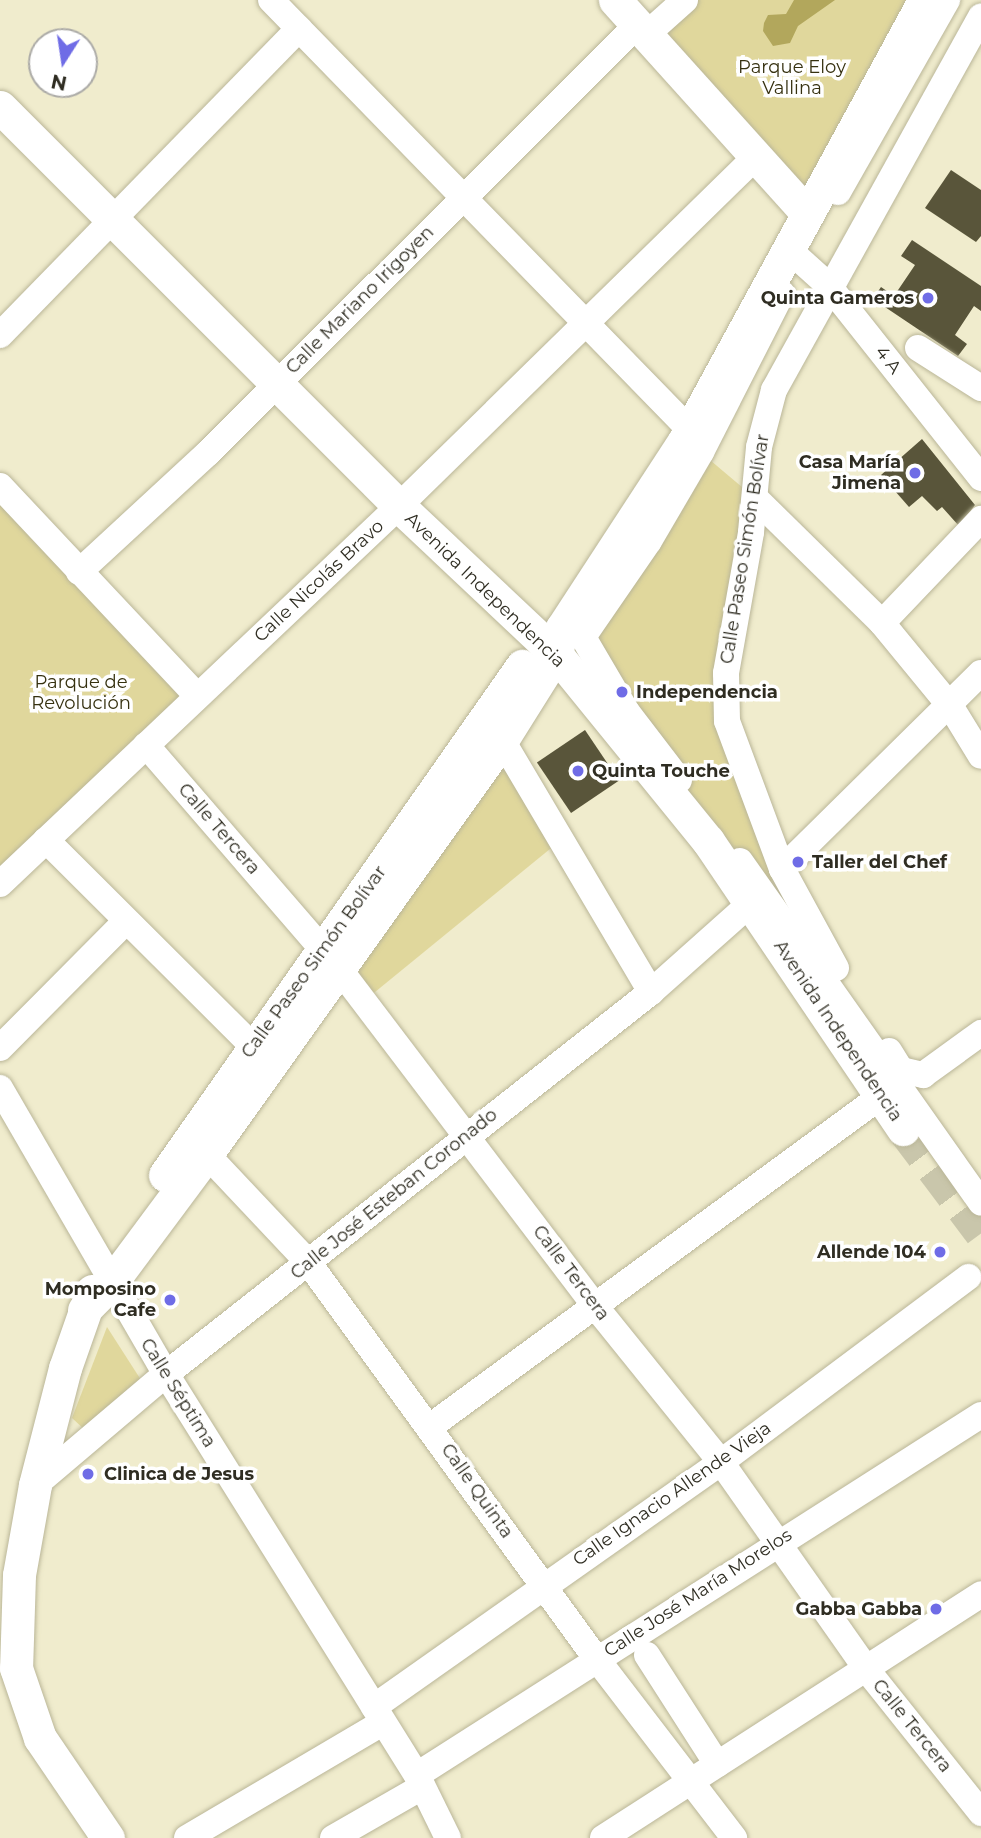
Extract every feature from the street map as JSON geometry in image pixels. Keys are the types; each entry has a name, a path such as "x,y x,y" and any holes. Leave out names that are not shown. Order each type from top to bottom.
{"main road":[{"path":"615,0 807,213"},
{"name":"Calle Paseo Simón Bolívar","path":"332,960 552,640 690,430 794,254 807,213 924,0"},
{"name":"Avenida Independencia","path":"0,107 399,506 552,640 752,902 903,1129"},
{"name":"Calle Paseo Simón Bolívar","path":"108,1838 40,1738 24,1703 16,1668 9,1574 84,1310 262,1055 502,740 552,640"}],"street":[{"path":"271,0 690,430"},
{"name":"Calle Mariano Irigoyen","path":"79,572 277,384 462,197 643,29 685,0"},
{"path":"947,0 794,254 701,452 649,541 583,637 627,712 762,891 981,1203"},
{"name":"Calle Paseo Simón Bolívar","path":"981,16 829,286 774,390 759,447 755,498 726,673 725,703 727,722 782,869 823,947 901,1070 923,1075 981,1033"},
{"path":"0,335 299,29"},
{"name":"Calle Nicolás Bravo","path":"0,884 399,506 756,157"},
{"name":"4 A","path":"794,254 829,286 981,478"},
{"path":"918,348 981,388"},
{"path":"0,486 197,696"},
{"path":"755,498 882,623 947,703 981,755"},
{"path":"882,623 981,519"},
{"path":"782,869 947,703 981,673"},
{"path":"502,740 651,992"},
{"name":"Calle Tercera","path":"146,745 332,960 468,1134 595,1306 721,1462 867,1670 981,1813"},
{"path":"46,841 262,1055"},
{"name":"Calle José Esteban Coronado","path":"35,1485 166,1374 651,992 752,902"},
{"path":"0,1048 126,921"},
{"name":"Calle Séptima","path":"0,1088 166,1374 420,1781 441,1836"},
{"path":"431,1426 881,1096"},
{"name":"Calle Quinta","path":"199,1146 308,1262 431,1426 596,1658 734,1838"},
{"name":"Calle Ignacio Allende Vieja","path":"187,1838 378,1715 543,1584 721,1462 968,1277"},
{"name":"Calle José María Morelos","path":"332,1838 420,1781 596,1658 981,1415"},
{"path":"603,1838 981,1594"},
{"path":"647,1655 717,1764"}],"green space":[{"name":"Parque Eloy Vallina","path":"685,0 924,0 807,213 647,34"},
{"path":"685,439 755,498 726,673 782,869 752,902 556,654"},
{"name":"Parque de Revolución","path":"0,487 197,696 0,884"},
{"path":"502,740 561,840 364,1001 340,970"},
{"path":"107,1327 141,1380 86,1431 72,1418"}],"shaded area":[{"path":"794,0 835,0 798,26 790,43 773,46 763,31 764,23 768,15 786,14"}],"building":[{"path":"951,170 981,190 981,236 976,242 925,208"},
{"name":"Quinta Gameros","path":"912,240 981,286 981,311 974,306 955,335 967,344 958,356 873,299 881,287 894,296 915,265 901,256"},
{"name":"Casa María Jimena","path":"922,439 975,505 959,526 942,507 937,511 922,496 909,507 881,475"},
{"name":"Quinta Touche","path":"585,730 619,781 571,813 537,762"}],"tunnel":[{"path":"903,1129 981,1233"}],"place":[{"name":"Quinta Gameros","path":"928,298"},
{"name":"Casa María Jimena","path":"915,473"},
{"name":"Independencia","path":"622,692"},
{"name":"Quinta Touche","path":"578,771"},
{"name":"Taller del Chef","path":"798,862"},
{"name":"Allende 104","path":"940,1252"},
{"name":"Momposino Cafe","path":"170,1300"},
{"name":"Clinica de Jesus","path":"88,1474"},
{"name":"Gabba Gabba","path":"936,1609"}]}
